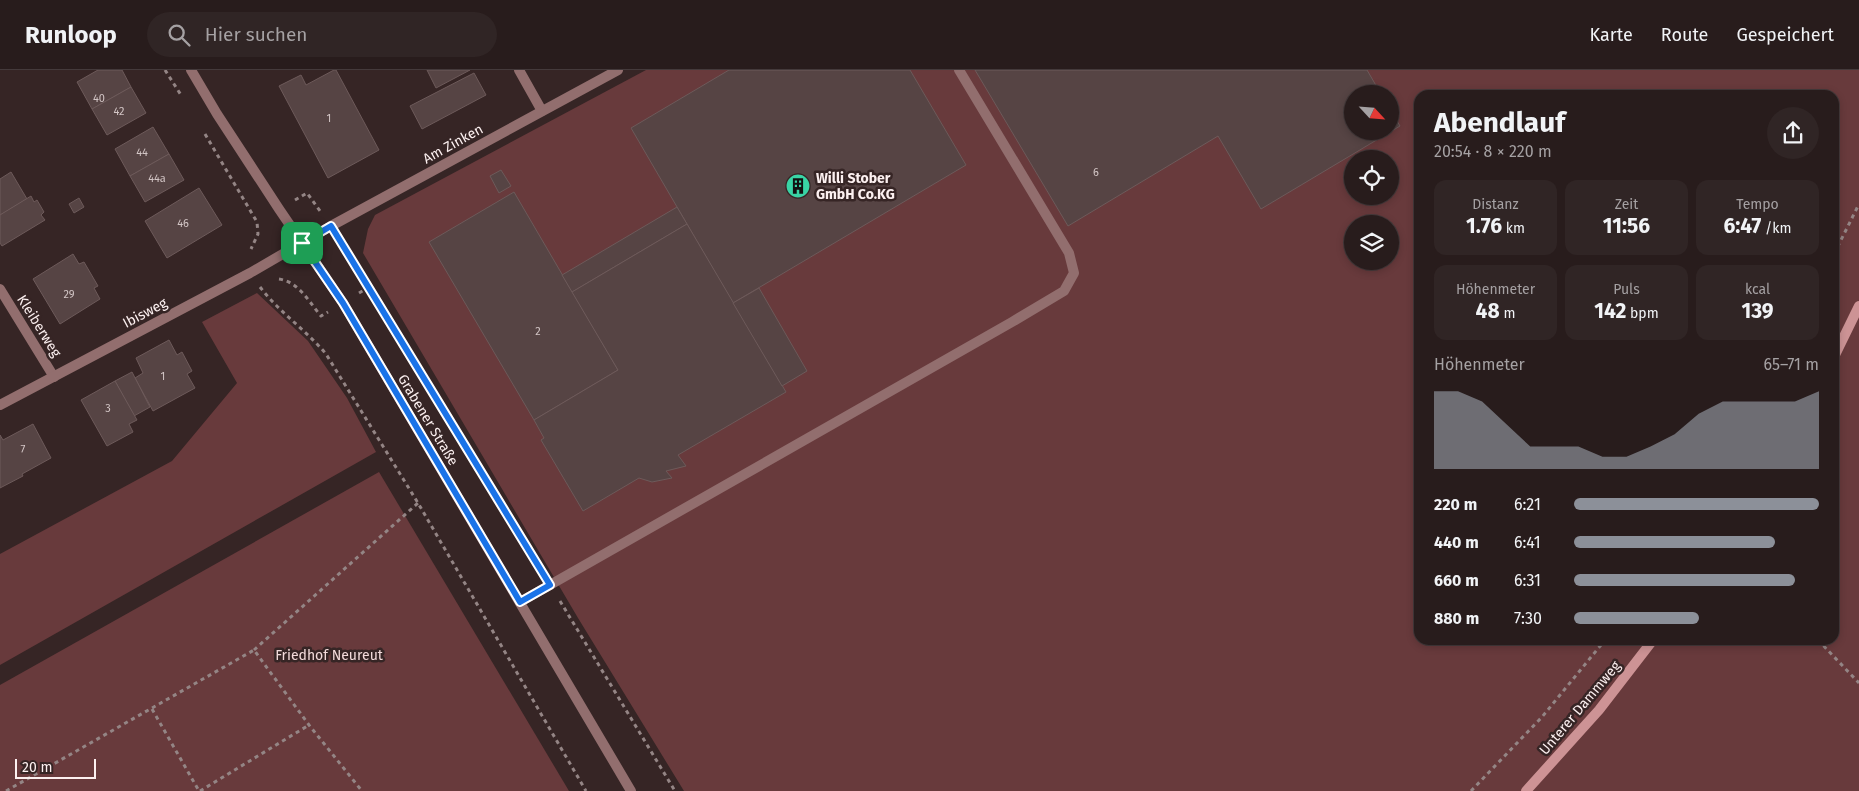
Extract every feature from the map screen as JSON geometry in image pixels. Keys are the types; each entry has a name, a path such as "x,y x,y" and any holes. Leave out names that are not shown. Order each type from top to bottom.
{"main road":[{"path":"1839,347 1859,306"},
{"name":"Unterer Dammweg","path":"1526,791 1599,710 1649,645"}],"street":[{"name":"Grabener Straße","path":"191,70 217,114 343,303 631,791"},
{"path":"519,70 542,111"},
{"name":"Am Zinken","path":"302,243 618,70"},
{"path":"520,602 1064,291 1074,272 1069,253 959,70"},
{"name":"Ibisweg","path":"0,405 250,273 302,243"},
{"name":"Kleiberweg","path":"0,289 54,377"}],"path":[{"path":"165,70 182,97"},
{"path":"202,130 258,226 258,234 251,250 239,256 268,298 326,354 418,503 586,791"},
{"path":"1839,244 1859,204"},
{"path":"331,226 675,791"},
{"path":"6,791 254,650 418,503"},
{"path":"1471,791 1542,717 1601,645"},
{"path":"1823,645 1859,683"},
{"path":"254,650 309,725 362,791"},
{"path":"152,709 200,791 309,725"}],"green space":[{"path":"646,70 1859,70 1859,791 684,791 578,618 363,253 368,229 375,215"},
{"path":"257,293 308,341 347,398 376,452 0,665 0,554 172,461 237,383 202,322"},
{"name":"Friedhof Neureut","path":"379,472 569,791 0,791 0,685"}],"building":[{"path":"98,70 122,70 131,87 92,109 77,82"},
{"path":"336,70 379,150 328,178 279,86 301,75 306,85"},
{"path":"427,70 470,70 436,88"},
{"name":"Willi Stober GmbH Co.KG","path":"729,70 910,70 966,165 733,303 631,128"},
{"path":"975,70 1367,70 1376,85 1344,85 1344,140 1377,140 1360,150 1344,150 1344,159 1261,209 1218,136 1068,226"},
{"path":"474,73 486,95 422,129 410,106"},
{"path":"131,87 146,113 107,135 92,109"},
{"path":"153,127 169,154 130,176 115,149"},
{"path":"169,154 184,180 145,202 130,176"},
{"path":"501,170 511,186 499,193 490,176"},
{"path":"11,172 27,199 0,215 0,179"},
{"path":"199,188 222,225 167,258 145,221"},
{"path":"514,192 618,370 534,420 429,242"},
{"path":"31,196 34,202 37,200 44,212 41,215 45,220 2,246 0,243 0,215"},
{"path":"79,198 84,207 74,213 69,204"},
{"path":"677,207 687,224 572,292 562,275"},
{"path":"687,224 786,392 678,455 686,466 666,471 672,478 652,482 639,478 583,511 541,440 544,438 534,420 618,370 572,292"},
{"path":"73,254 79,264 84,262 98,286 94,288 100,299 60,324 33,279"},
{"path":"759,288 807,371 782,386 733,303"},
{"path":"169,340 177,355 182,352 192,371 187,374 195,388 153,411 135,378 143,373 136,358"},
{"path":"132,372 150,407 134,416 115,381"},
{"path":"115,381 137,420 129,424 133,432 107,446 81,400"},
{"path":"33,424 51,458 0,488 0,435 3,440"}],"place":[{"name":"Willi Stober GmbH Co.KG","path":"798,186"}],"route":[{"path":"331,226 550,585 520,602 343,303 302,243 331,226"}]}
